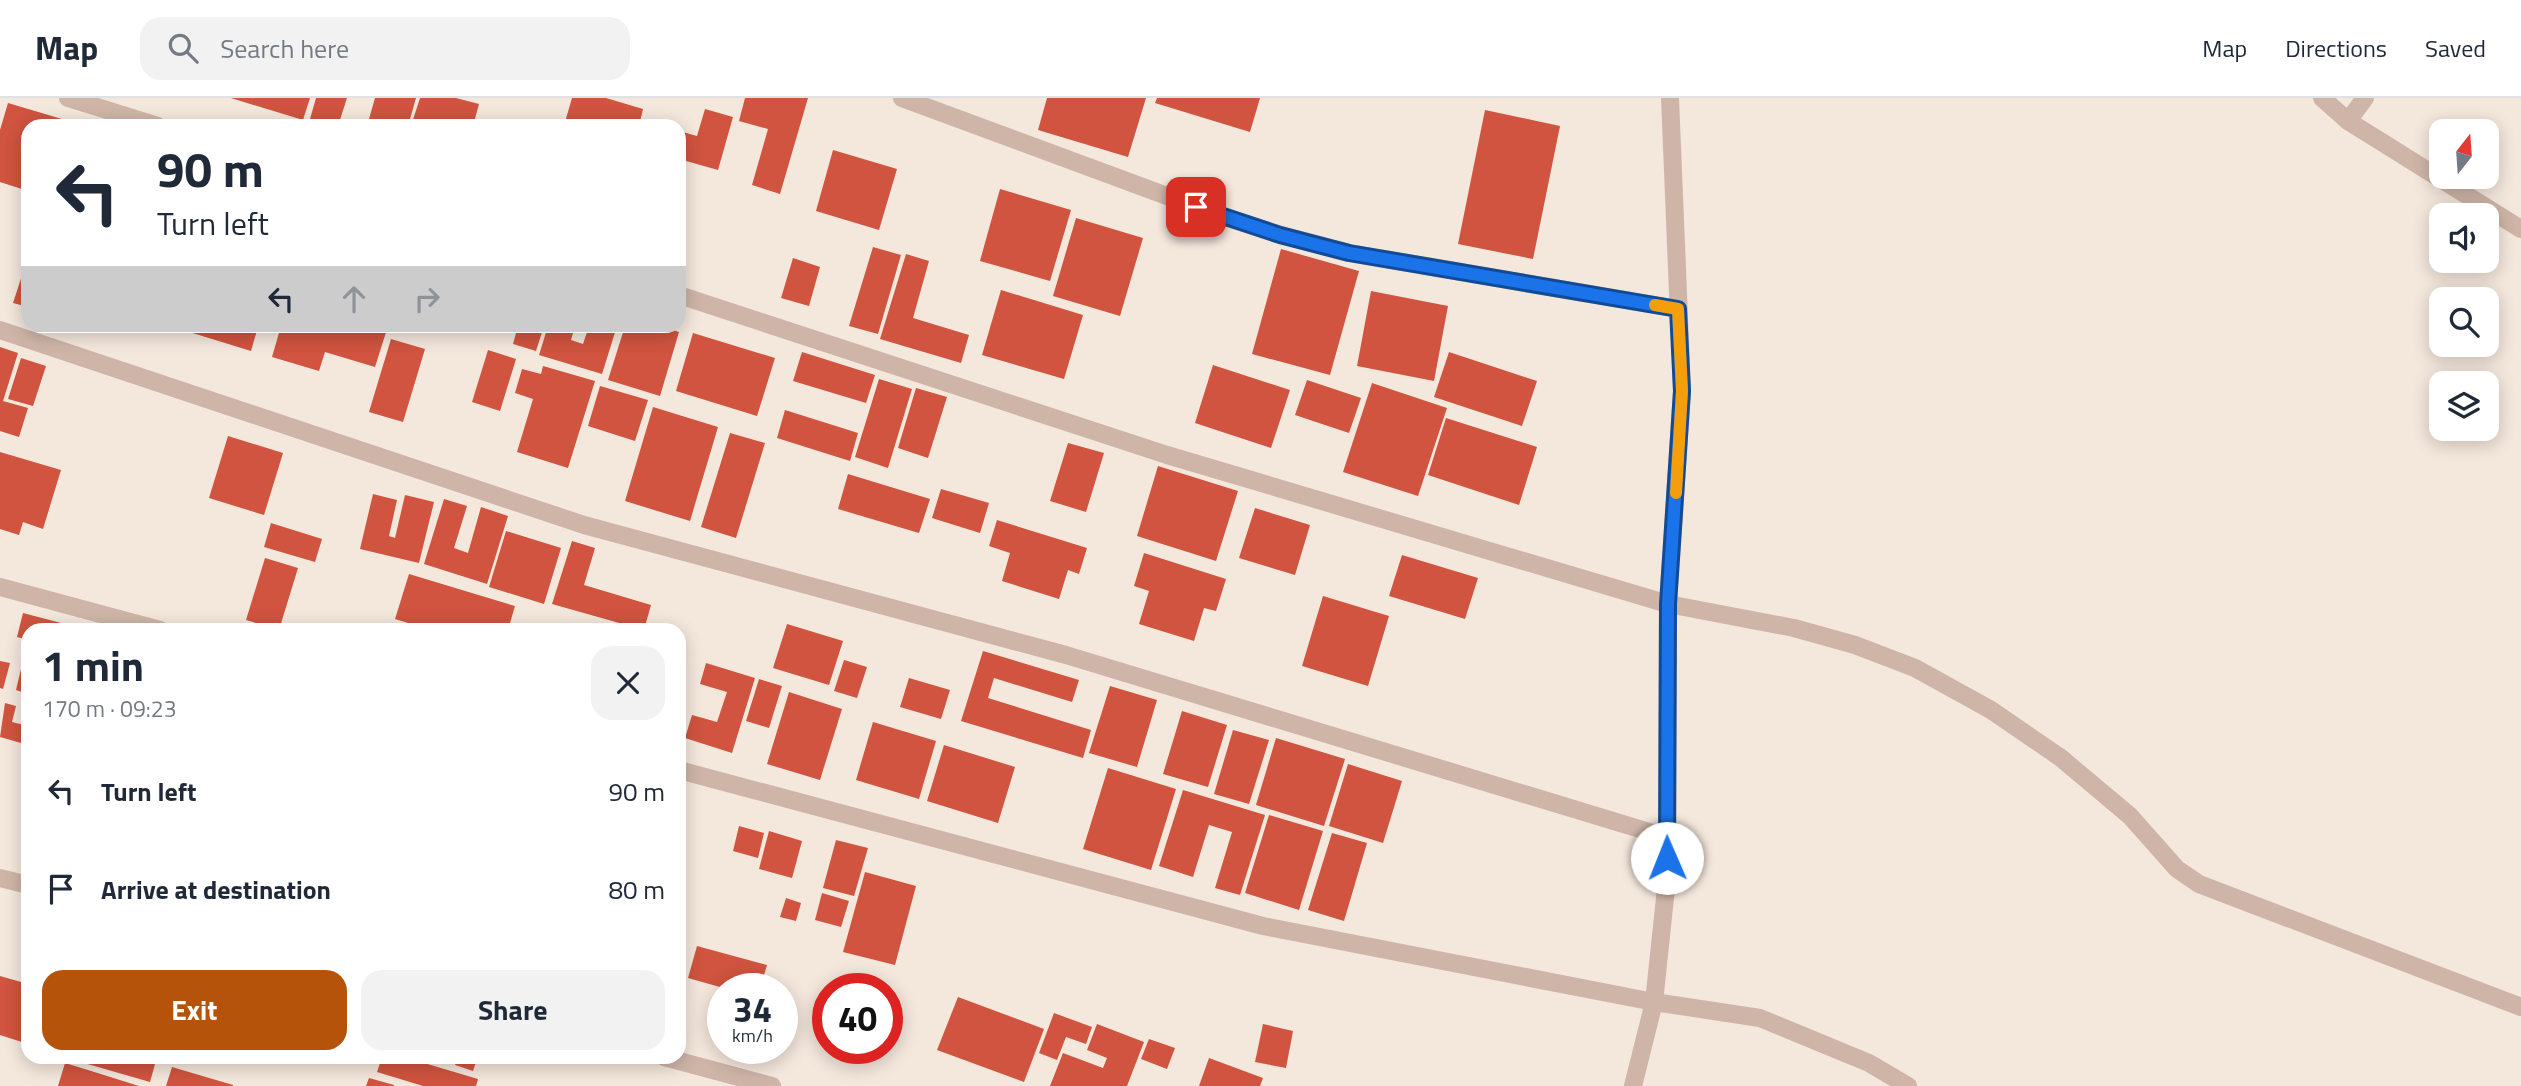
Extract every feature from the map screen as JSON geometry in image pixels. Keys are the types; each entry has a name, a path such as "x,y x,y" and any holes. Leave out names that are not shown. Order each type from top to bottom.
{"street":[{"path":"68,98 136,119"},
{"path":"902,98 1221,216 1280,235 1349,253 1678,309"},
{"path":"1633,1086 1654,1002 1667,878 1668,604 1682,391 1670,98"},
{"path":"2322,98 2348,121 2521,229"},
{"path":"2348,121 2365,98"},
{"path":"686,297 1167,455 1668,604 1794,628 1856,645 1914,668 1991,710 2061,758 2130,816 2177,869 2199,884 2521,1007"},
{"path":"0,330 584,525 1066,655 1666,837"},
{"path":"0,587 134,623"},
{"path":"686,772 1263,926 1654,1002 1760,1018 1869,1063 1908,1086"},
{"path":"0,878 21,883"},
{"path":"686,1063 772,1086"}],"building":[{"path":"231,98 310,98 303,119"},
{"path":"316,98 347,98 340,119 310,119"},
{"path":"375,98 416,98 410,119 369,119"},
{"path":"420,98 456,98 479,104 475,119 413,119"},
{"path":"572,98 606,98 643,109 641,119 566,119"},
{"path":"745,98 808,98 780,194 752,185 768,129 739,121"},
{"path":"1047,98 1146,98 1128,157 1038,130"},
{"path":"1157,98 1260,98 1250,132 1155,103"},
{"path":"8,103 62,119 21,119 21,189 0,182 0,130"},
{"path":"705,109 733,117 718,170 686,161 686,133 697,136"},
{"path":"1485,110 1560,126 1533,259 1458,244"},
{"path":"833,150 897,169 879,230 816,211"},
{"path":"1000,189 1071,210 1050,281 980,261"},
{"path":"1076,218 1143,238 1120,316 1053,296"},
{"path":"873,247 901,255 878,334 849,326"},
{"path":"1281,249 1359,271 1330,375 1252,354"},
{"path":"906,254 929,261 913,318 969,335 961,363 880,339"},
{"path":"793,258 820,267 809,306 781,298"},
{"path":"21,278 21,305 13,303"},
{"path":"1001,290 1083,315 1064,379 982,355"},
{"path":"1371,291 1448,306 1434,381 1357,366"},
{"path":"192,333 256,333 251,351"},
{"path":"279,333 386,333 375,367 325,352 319,371 272,357"},
{"path":"516,333 542,333 536,351 513,344"},
{"path":"546,333 573,333 571,340 583,344 587,333 615,333 602,374 539,355"},
{"path":"623,333 679,333 660,396 608,380"},
{"path":"693,333 775,358 757,416 676,391"},
{"path":"391,339 425,349 403,422 369,412"},
{"path":"0,347 18,353 3,401 28,408 19,437 0,431"},
{"path":"488,350 516,359 500,411 472,402"},
{"path":"802,352 875,375 866,403 793,381"},
{"path":"1449,352 1537,381 1522,426 1434,397"},
{"path":"21,358 46,366 33,406 8,399"},
{"path":"1213,365 1290,390 1271,448 1195,423"},
{"path":"543,366 595,381 568,468 517,452 533,399 515,393 522,369 541,374"},
{"path":"879,379 912,389 888,468 855,457"},
{"path":"1307,380 1361,398 1349,433 1295,415"},
{"path":"1372,383 1447,408 1418,496 1343,472"},
{"path":"600,386 648,400 635,441 588,426"},
{"path":"916,388 947,397 928,458 898,448"},
{"path":"653,407 718,427 690,521 625,501"},
{"path":"785,410 858,433 850,461 777,438"},
{"path":"1446,418 1537,447 1519,505 1428,475"},
{"path":"730,433 765,443 736,538 701,527"},
{"path":"228,436 283,453 264,515 209,498"},
{"path":"1068,443 1104,453 1086,512 1050,501"},
{"path":"0,452 61,470 43,529 23,522 19,535 0,529"},
{"path":"1158,466 1238,491 1216,561 1137,536"},
{"path":"848,474 930,499 919,533 838,509"},
{"path":"941,489 989,503 980,533 932,518"},
{"path":"373,494 397,500 389,536 395,538 405,495 434,502 419,563 360,549"},
{"path":"444,499 467,506 454,548 468,553 481,507 508,516 487,584 424,564"},
{"path":"1255,508 1310,525 1295,575 1239,558"},
{"path":"997,520 1087,548 1079,574 1068,570 1059,599 1002,581 1010,553 989,546"},
{"path":"271,523 322,539 315,562 264,547"},
{"path":"506,531 561,548 544,604 489,587"},
{"path":"572,541 595,548 584,585 651,605 646,623 619,623 552,604"},
{"path":"1144,553 1226,579 1216,611 1204,608 1194,641 1139,624 1149,591 1134,586"},
{"path":"1402,555 1478,578 1465,619 1389,596"},
{"path":"265,558 298,568 281,623 256,623 246,620"},
{"path":"409,574 515,606 510,623 408,623 395,619"},
{"path":"1323,596 1389,616 1368,686 1302,666"},
{"path":"23,613 61,623 21,623 21,638 17,637"},
{"path":"787,624 843,641 829,685 773,668"},
{"path":"983,651 1079,680 1072,702 994,678 988,698 1091,730 1083,758 961,721"},
{"path":"844,660 867,667 857,698 834,691"},
{"path":"0,661 10,663 3,689 0,688"},
{"path":"706,663 755,678 732,753 686,738 692,715 717,722 727,692 700,684"},
{"path":"21,669 21,692 16,690"},
{"path":"909,678 950,690 941,719 900,707"},
{"path":"759,679 782,686 769,728 746,721"},
{"path":"1110,686 1157,700 1137,767 1089,753"},
{"path":"789,692 842,709 820,780 767,764"},
{"path":"5,703 16,706 12,722 21,724 21,743 0,737"},
{"path":"1182,711 1227,725 1208,787 1163,774"},
{"path":"873,722 936,741 919,799 856,780"},
{"path":"1233,730 1269,740 1249,804 1214,794"},
{"path":"1276,738 1345,759 1324,826 1256,805"},
{"path":"944,745 1015,767 998,823 927,801"},
{"path":"1348,764 1402,781 1383,843 1329,826"},
{"path":"1108,768 1176,789 1151,870 1083,849"},
{"path":"1183,790 1265,815 1240,895 1215,888 1232,832 1209,825 1193,877 1159,866"},
{"path":"1269,815 1323,831 1299,910 1245,893"},
{"path":"739,826 764,833 758,858 733,851"},
{"path":"769,831 802,841 792,878 759,869"},
{"path":"1332,833 1367,843 1344,921 1308,910"},
{"path":"836,840 868,848 854,896 823,888"},
{"path":"865,872 916,886 895,965 843,952"},
{"path":"822,893 849,901 841,927 815,920"},
{"path":"786,898 801,903 796,921 780,917"},
{"path":"697,946 767,965 765,973 707,973 707,983 688,978"},
{"path":"0,976 21,982 21,1042 0,1035"},
{"path":"958,997 1044,1029 1024,1082 937,1050"},
{"path":"1054,1013 1092,1027 1086,1044 1066,1037 1057,1060 1039,1053"},
{"path":"1097,1024 1144,1042 1127,1086 1050,1086 1063,1053 1103,1068 1107,1058 1087,1050"},
{"path":"1263,1024 1293,1031 1286,1068 1255,1062"},
{"path":"1149,1039 1175,1048 1167,1069 1141,1059"},
{"path":"1209,1058 1263,1078 1260,1086 1199,1086"},
{"path":"65,1064 68,1064 139,1086 58,1086"},
{"path":"87,1064 155,1064 150,1082"},
{"path":"380,1064 427,1064 478,1079 476,1086 423,1086 377,1072"},
{"path":"455,1064 475,1064 473,1071"},
{"path":"172,1067 233,1085 233,1086 166,1086"},
{"path":"369,1078 394,1085 394,1086 366,1086"}],"slow traffic":[{"path":"1655,305 1678,309 1682,391 1676,493"}],"route":[{"path":"1196,207 1280,235 1349,253 1678,309 1682,391 1668,604 1667,858"}]}
